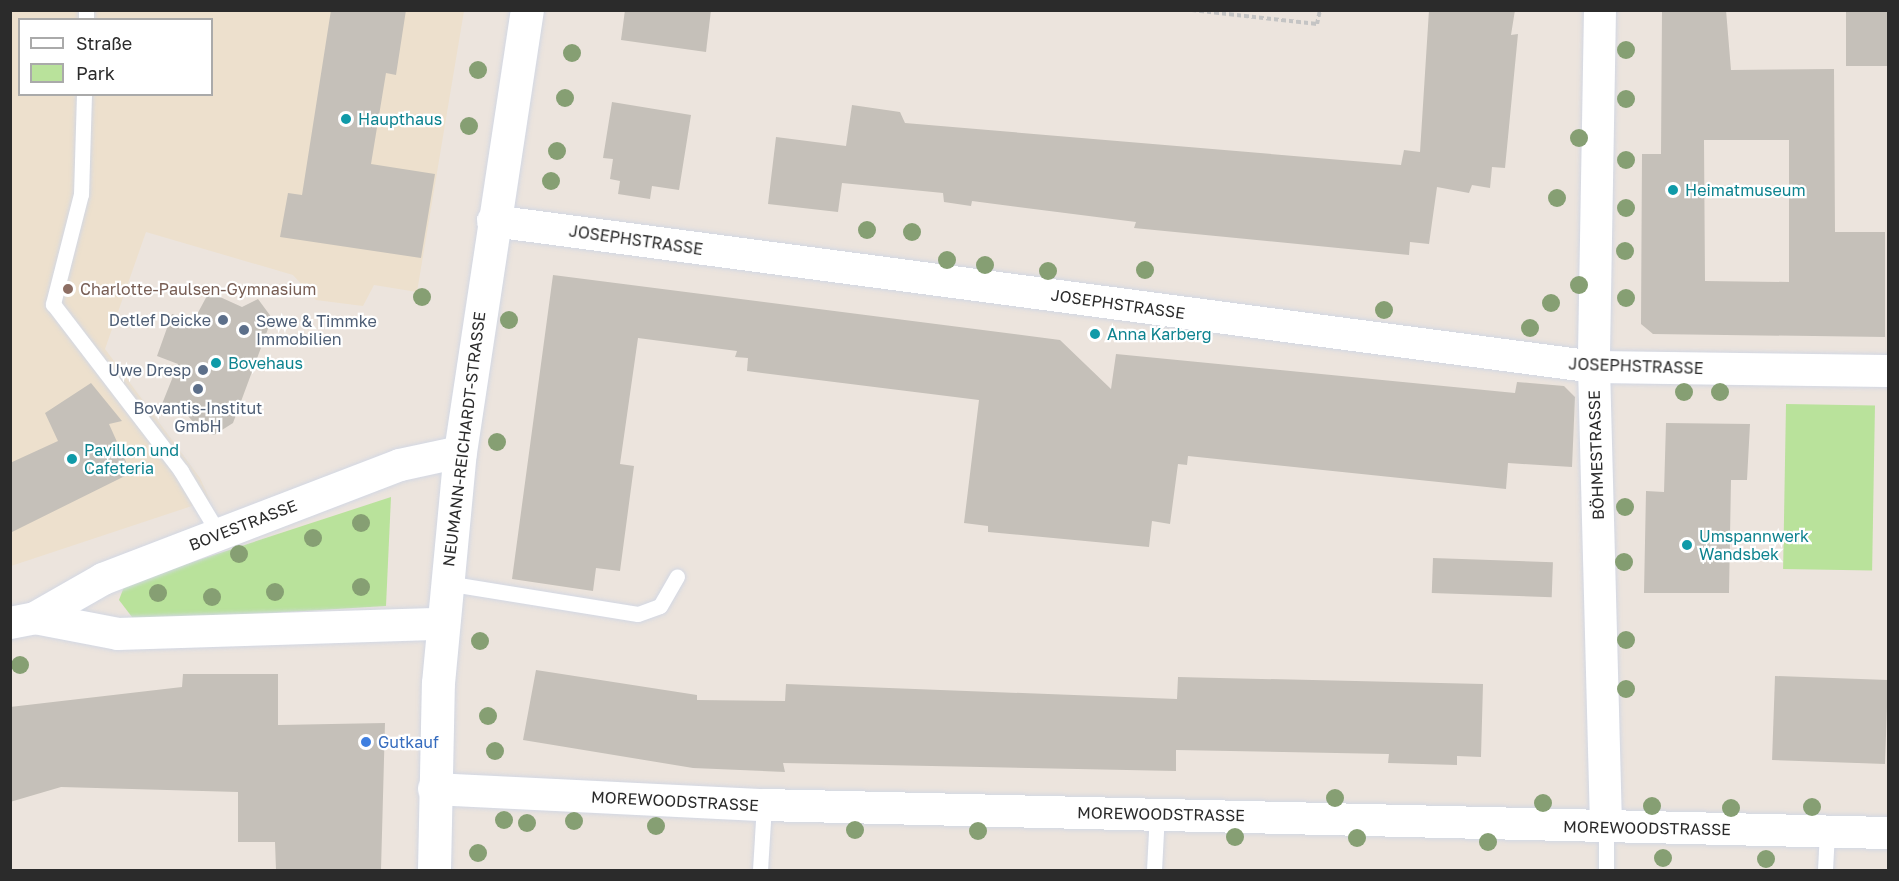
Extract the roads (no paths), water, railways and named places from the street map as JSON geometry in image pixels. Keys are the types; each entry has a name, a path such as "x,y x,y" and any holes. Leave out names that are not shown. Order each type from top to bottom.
{"street":[{"name":"NEUMANN-REICHARDT-STRASSE","path":"434,870 434,789 442,624 460,452 493,221 527,10"},
{"name":"BÖHMESTRASSE","path":"1600,10 1594,367 1606,827"},
{"name":"JOSEPHSTRASSE","path":"493,221 1594,367 1888,371"},
{"name":"BOVESTRASSE","path":"23,620 103,579 219,534 400,465 460,452"},
{"name":"BOVESTRASSE","path":"23,620 118,634 442,624"},
{"name":"MOREWOODSTRASSE","path":"434,789 764,805 1888,833"}],"lane":[{"path":"84,96 81,194 53,304 181,471 219,534"},
{"path":"446,583 638,614 660,606 677,577"},
{"path":"760,870 764,805"},
{"path":"1154,870 1157,813"},
{"path":"1606,827 1606,870"},
{"path":"1825,870 1827,832"}],"place":[{"name":"Haupthaus","path":"346,119"},
{"name":"Heimatmuseum","path":"1673,190"},
{"name":"Charlotte-Paulsen-Gymnasium","path":"68,289"},
{"name":"Detlef Deicke","path":"223,320"},
{"name":"Sewe & Timmke Immobilien","path":"244,330"},
{"name":"Anna Karberg","path":"1095,334"},
{"name":"Bovehaus","path":"216,363"},
{"name":"Uwe Dresp","path":"203,370"},
{"name":"Bovantis-Institut GmbH","path":"198,389"},
{"name":"Pavillon und Cafeteria","path":"72,459"},
{"name":"Umspannwerk Wandsbek","path":"1687,545"},
{"name":"Gutkauf","path":"366,742"}]}
